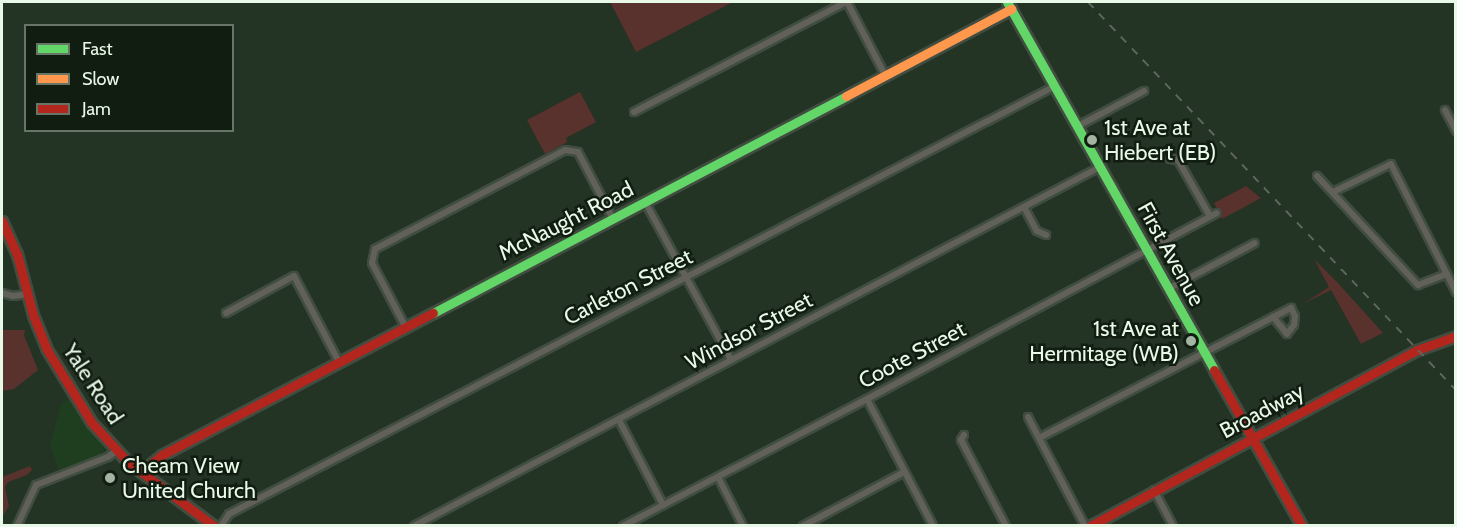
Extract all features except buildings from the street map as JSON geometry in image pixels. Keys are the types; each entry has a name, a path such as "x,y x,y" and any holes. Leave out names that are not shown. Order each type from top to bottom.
{"street":[{"path":"634,112 846,2 885,75"},
{"name":"McNaught Road","path":"141,472 152,460 885,75 1009,5"},
{"name":"First Avenue","path":"1009,5 1302,525"},
{"name":"Carleton Street","path":"221,525 229,514 1055,86"},
{"path":"1078,126 1144,91"},
{"path":"1445,110 1455,131"},
{"path":"405,326 372,263 375,249 543,160 565,150 572,149 578,152 613,219"},
{"path":"1170,159 1178,160 1210,216"},
{"path":"1333,192 1391,164 1455,292"},
{"name":"Windsor Street","path":"414,525 1100,167"},
{"path":"1317,176 1418,285 1447,274"},
{"path":"645,202 731,360"},
{"path":"1024,207 1037,231 1046,235"},
{"name":"Coote Street","path":"623,525 867,399 1217,213"},
{"name":"Yale Road","path":"2,221 14,246 38,327 57,368 92,423 116,451 141,472 214,525"},
{"path":"1168,289 1256,243"},
{"path":"226,313 294,276 339,363"},
{"path":"2,293 13,296 28,294"},
{"path":"1040,438 1273,317"},
{"name":"Broadway","path":"1088,525 1425,346 1455,336"},
{"path":"867,399 933,525"},
{"path":"1028,417 1088,525"},
{"path":"619,420 663,505"},
{"path":"964,435 961,440 1006,525"},
{"path":"17,525 36,485 108,457 116,451"},
{"path":"803,525 904,472"},
{"path":"718,477 743,525"},
{"path":"1154,490 1173,525"}],"shaded area":[{"path":"610,2 733,2 636,52"},
{"path":"580,92 596,122 566,138 567,142 545,154 527,120"},
{"path":"1246,186 1261,198 1222,219 1214,203"},
{"path":"1314,259 1383,333 1361,344 1331,290 1303,304 1329,287"},
{"path":"2,330 25,330 24,335 38,370 14,389 2,391"},
{"path":"70,398 107,447 101,455 59,470 50,445 61,404"},
{"path":"30,466 32,470 27,475 8,482 5,487 9,506 2,517 2,477"}],"railway":[{"path":"1088,2 1456,390"}],"traffic: fast":[{"path":"1007,2 1214,370"},
{"path":"433,313 846,96"}],"traffic: slow":[{"path":"846,96 1011,9"}],"traffic: jam":[{"path":"2,221 17,254 33,315 46,348 92,423 128,462 214,526"},
{"path":"141,472 162,455 433,313"},
{"path":"1090,526 1417,350 1456,336"},
{"path":"1214,370 1302,526"}],"place":[{"name":"1st Ave at Hiebert (EB)","path":"1092,140"},
{"name":"1st Ave at Hermitage (WB)","path":"1191,341"},
{"name":"Cheam View United Church","path":"110,478"}]}
